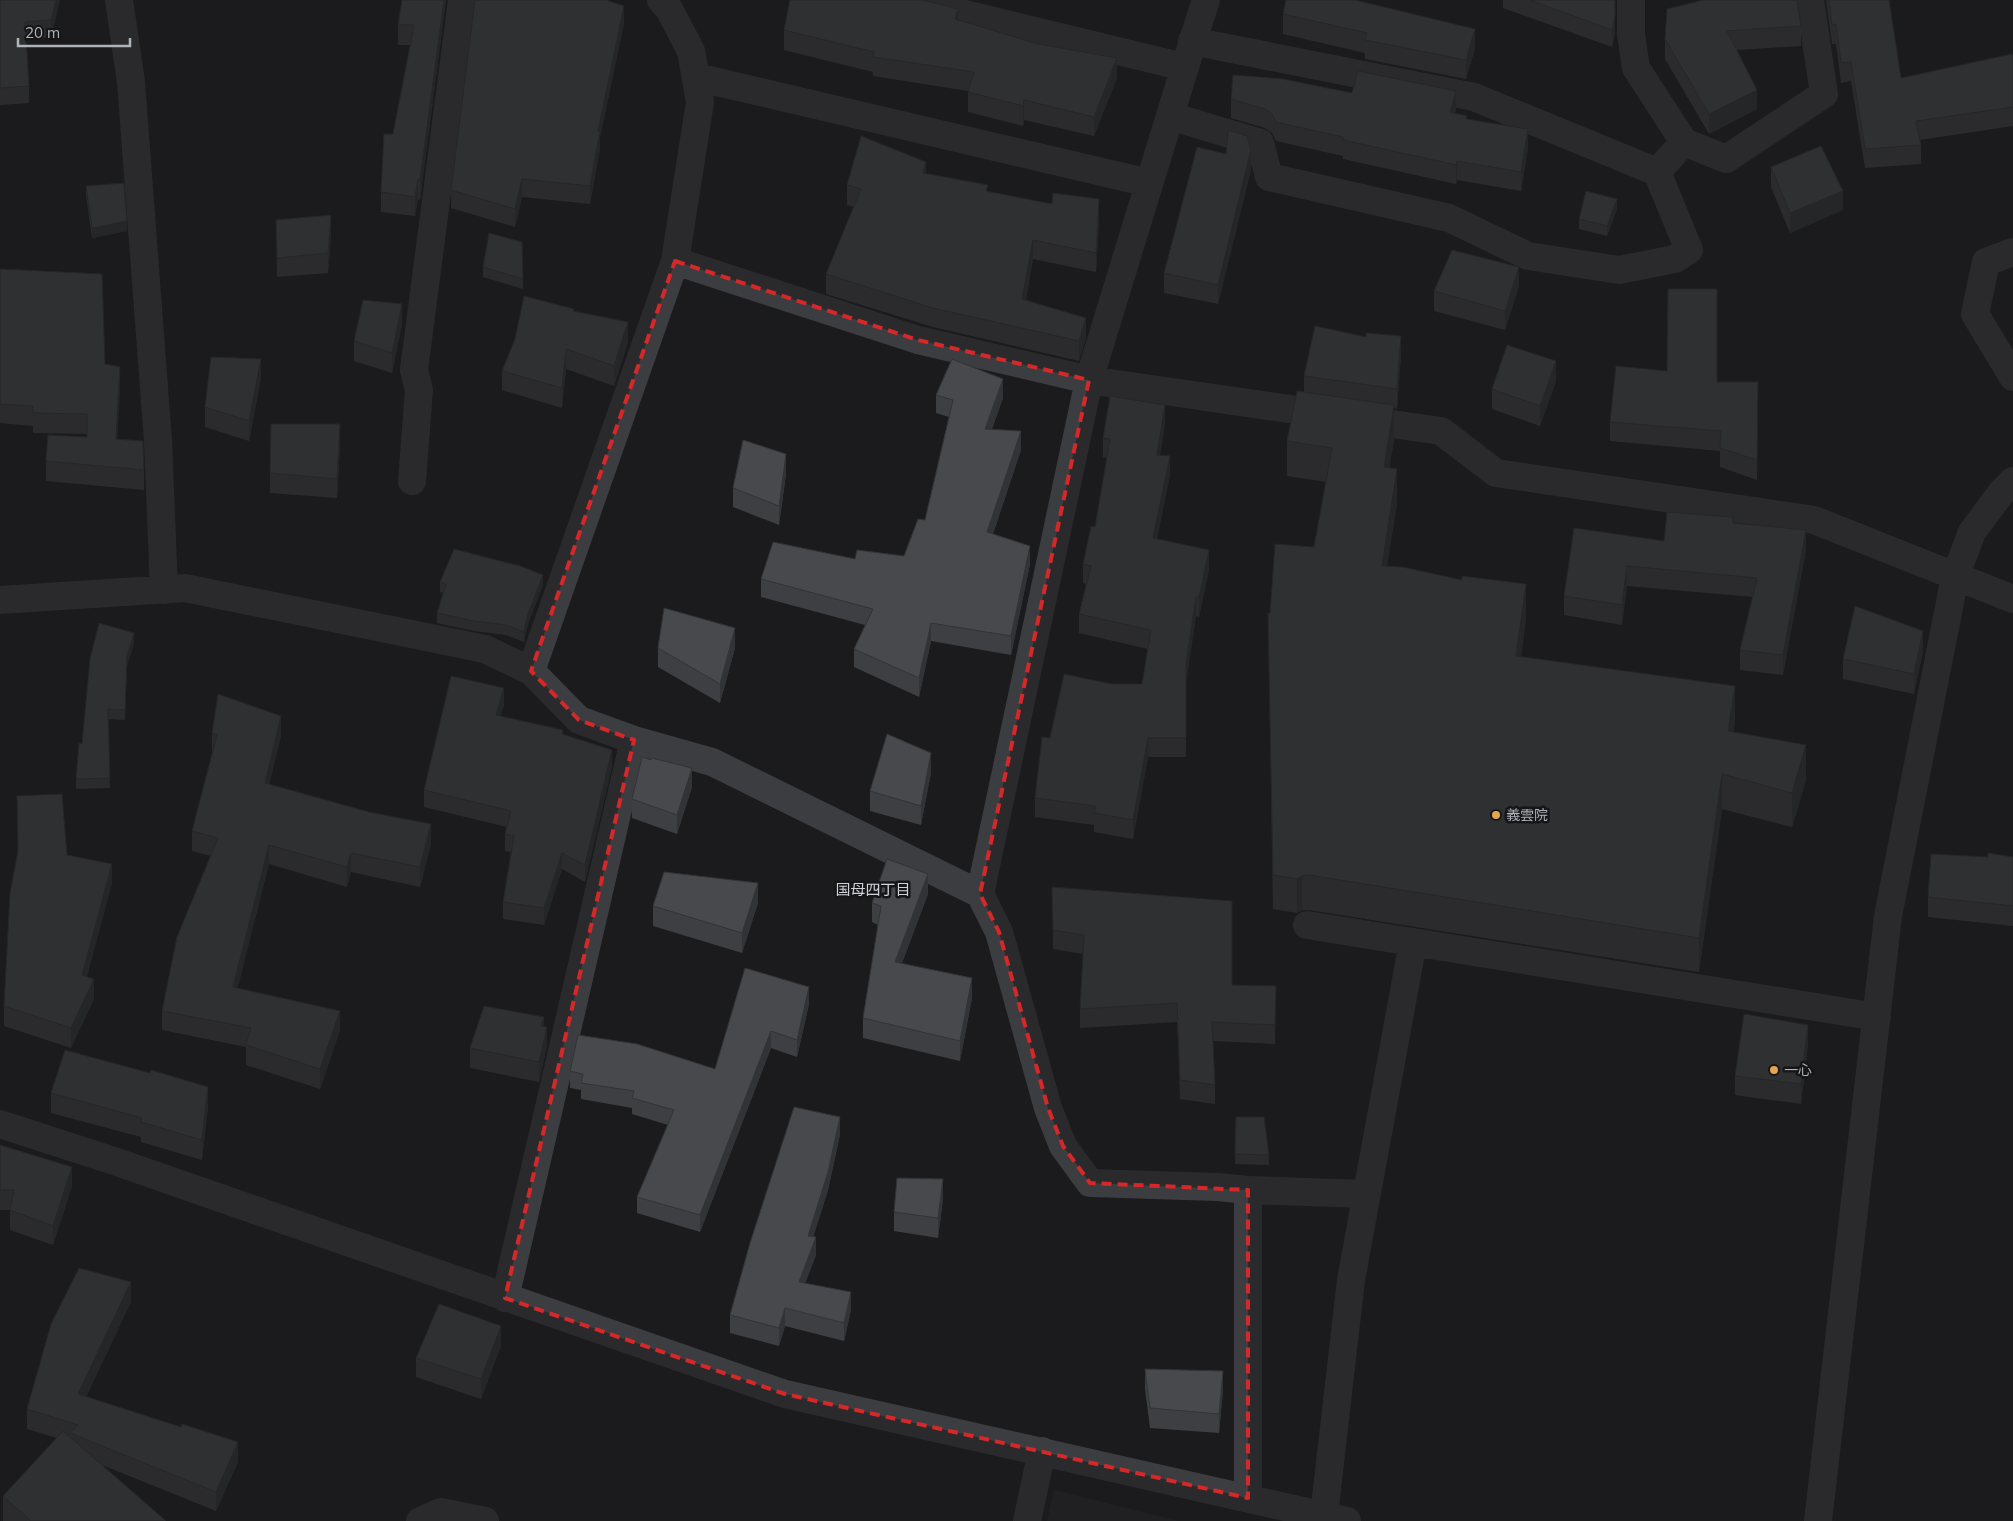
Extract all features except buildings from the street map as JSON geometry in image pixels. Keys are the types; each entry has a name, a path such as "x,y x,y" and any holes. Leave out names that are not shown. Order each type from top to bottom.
{"street":[{"path":"119,0 131,82 158,441 164,590"},
{"path":"412,481 420,390 414,370 462,0"},
{"path":"908,0 1184,67"},
{"path":"980,894 1089,380 1206,0"},
{"path":"1630,0 1631,34 1636,68 1684,142 1726,159 1824,94 1810,0"},
{"path":"531,671 675,261 700,102 692,51 670,3"},
{"path":"1170,116 1260,143 1269,178 1449,218 1528,256 1619,270 1675,259 1689,250 1657,172 1474,97 1192,41"},
{"path":"696,77 1149,183"},
{"path":"1657,172 1684,142"},
{"path":"2013,252 1986,262 1975,314 2013,377"},
{"path":"675,261 918,340 1089,380 1441,431 1496,473 1814,520 2013,599"},
{"path":"1818,1521 1888,916 1955,577 1972,532 2001,493 2013,481"},
{"path":"0,600 185,588 485,649 531,671 579,720 634,740 712,762 980,894 999,932 1048,1108 1063,1146 1090,1183 1366,1194"},
{"path":"505,1298 634,740"},
{"path":"1307,924 1876,1017"},
{"path":"0,1124 114,1161 785,1394 1336,1518 1352,1280 1413,942"},
{"path":"1248,1190 1248,1498"},
{"path":"1027,1521 1042,1451"},
{"path":"420,1521 441,1512 485,1521"}],"highlighted area":[{"path":"675,261 918,340 1089,380 980,894 999,932 1048,1108 1063,1146 1090,1183 1248,1190 1248,1498 785,1394 505,1298 634,740 579,720 531,671"}],"shaded area":[{"path":"1054,1490 1179,1521 1047,1521"}],"place":[{"name":"義雲院","path":"1496,815"},
{"name":"一心","path":"1774,1070"}],"district":[{"name":"国母四丁目","path":"873,890"}]}
